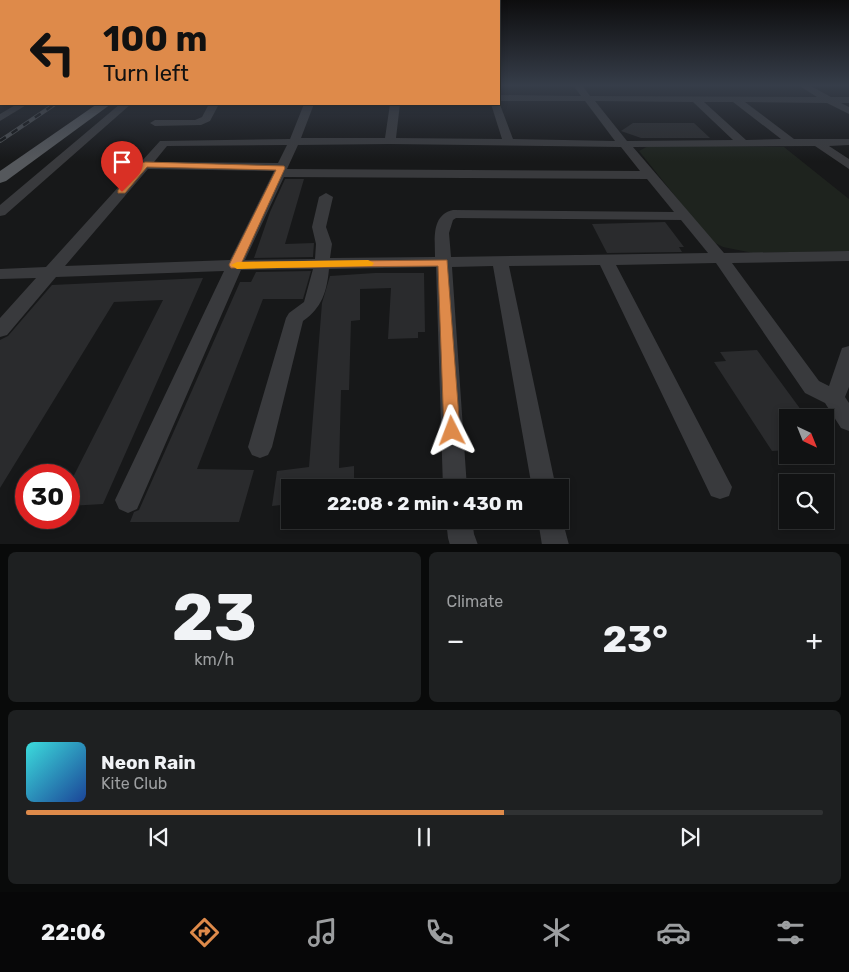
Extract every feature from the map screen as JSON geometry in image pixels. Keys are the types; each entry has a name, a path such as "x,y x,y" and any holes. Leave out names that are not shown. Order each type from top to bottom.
{"main road":[{"path":"0,168 85,110"},
{"path":"0,178 96,110"}],"street":[{"path":"0,118 13,110"},
{"path":"0,212 119,110"},
{"path":"155,123 197,123 206,119 211,110"},
{"path":"128,500 235,265 294,142 306,110"},
{"path":"390,141 394,110"},
{"path":"498,110 508,142"},
{"path":"598,110 721,259 806,379 817,391 824,395 831,395 836,392 841,383 849,354"},
{"path":"708,110 743,143"},
{"path":"749,110 790,142"},
{"path":"0,330 145,165 161,144 168,142 390,141 624,144 849,142"},
{"path":"818,142 849,165"},
{"path":"145,165 280,170 652,175"},
{"path":"260,447 295,318 310,307 322,264 324,244 318,237 317,230 326,197"},
{"path":"455,479 443,263 443,226 446,218 453,214 685,216"},
{"path":"0,274 235,265 849,256"},
{"path":"500,261 542,479"},
{"path":"606,261 720,487"},
{"path":"831,395 849,421"},
{"path":"460,529 461,538 465,544"},
{"path":"553,529 556,544"}],"shaded area":[{"path":"650,145 784,147 849,199 849,251 753,253 723,247 711,241 639,151"}],"building":[{"path":"633,123 694,123 710,138 641,138 621,131"},
{"path":"285,179 304,179 285,244 314,243 313,257 254,258 270,212"},
{"path":"665,222 684,247 679,247 682,252 607,253 592,224"},
{"path":"311,271 303,299 263,299 197,469 254,470 239,522 130,522 134,512 139,510 240,282 251,282 256,272"},
{"path":"375,273 424,273 425,332 418,332 418,338 388,339 391,288 360,289 360,320 351,321 349,390 341,390 339,468 354,466 354,479 281,479 281,505 272,506 277,471 309,467 322,303 330,276"},
{"path":"203,278 103,504 80,505 80,464 163,300 114,302 0,488 0,340 8,336 52,285"},
{"path":"757,350 800,409 779,409 779,451 772,451 714,362 726,361 720,352"}],"railway":[{"path":"0,141 46,110"}],"slow traffic":[{"path":"237,265 368,263"}],"route":[{"path":"122,192 145,165 281,168 235,265 443,263 452,431"}]}
